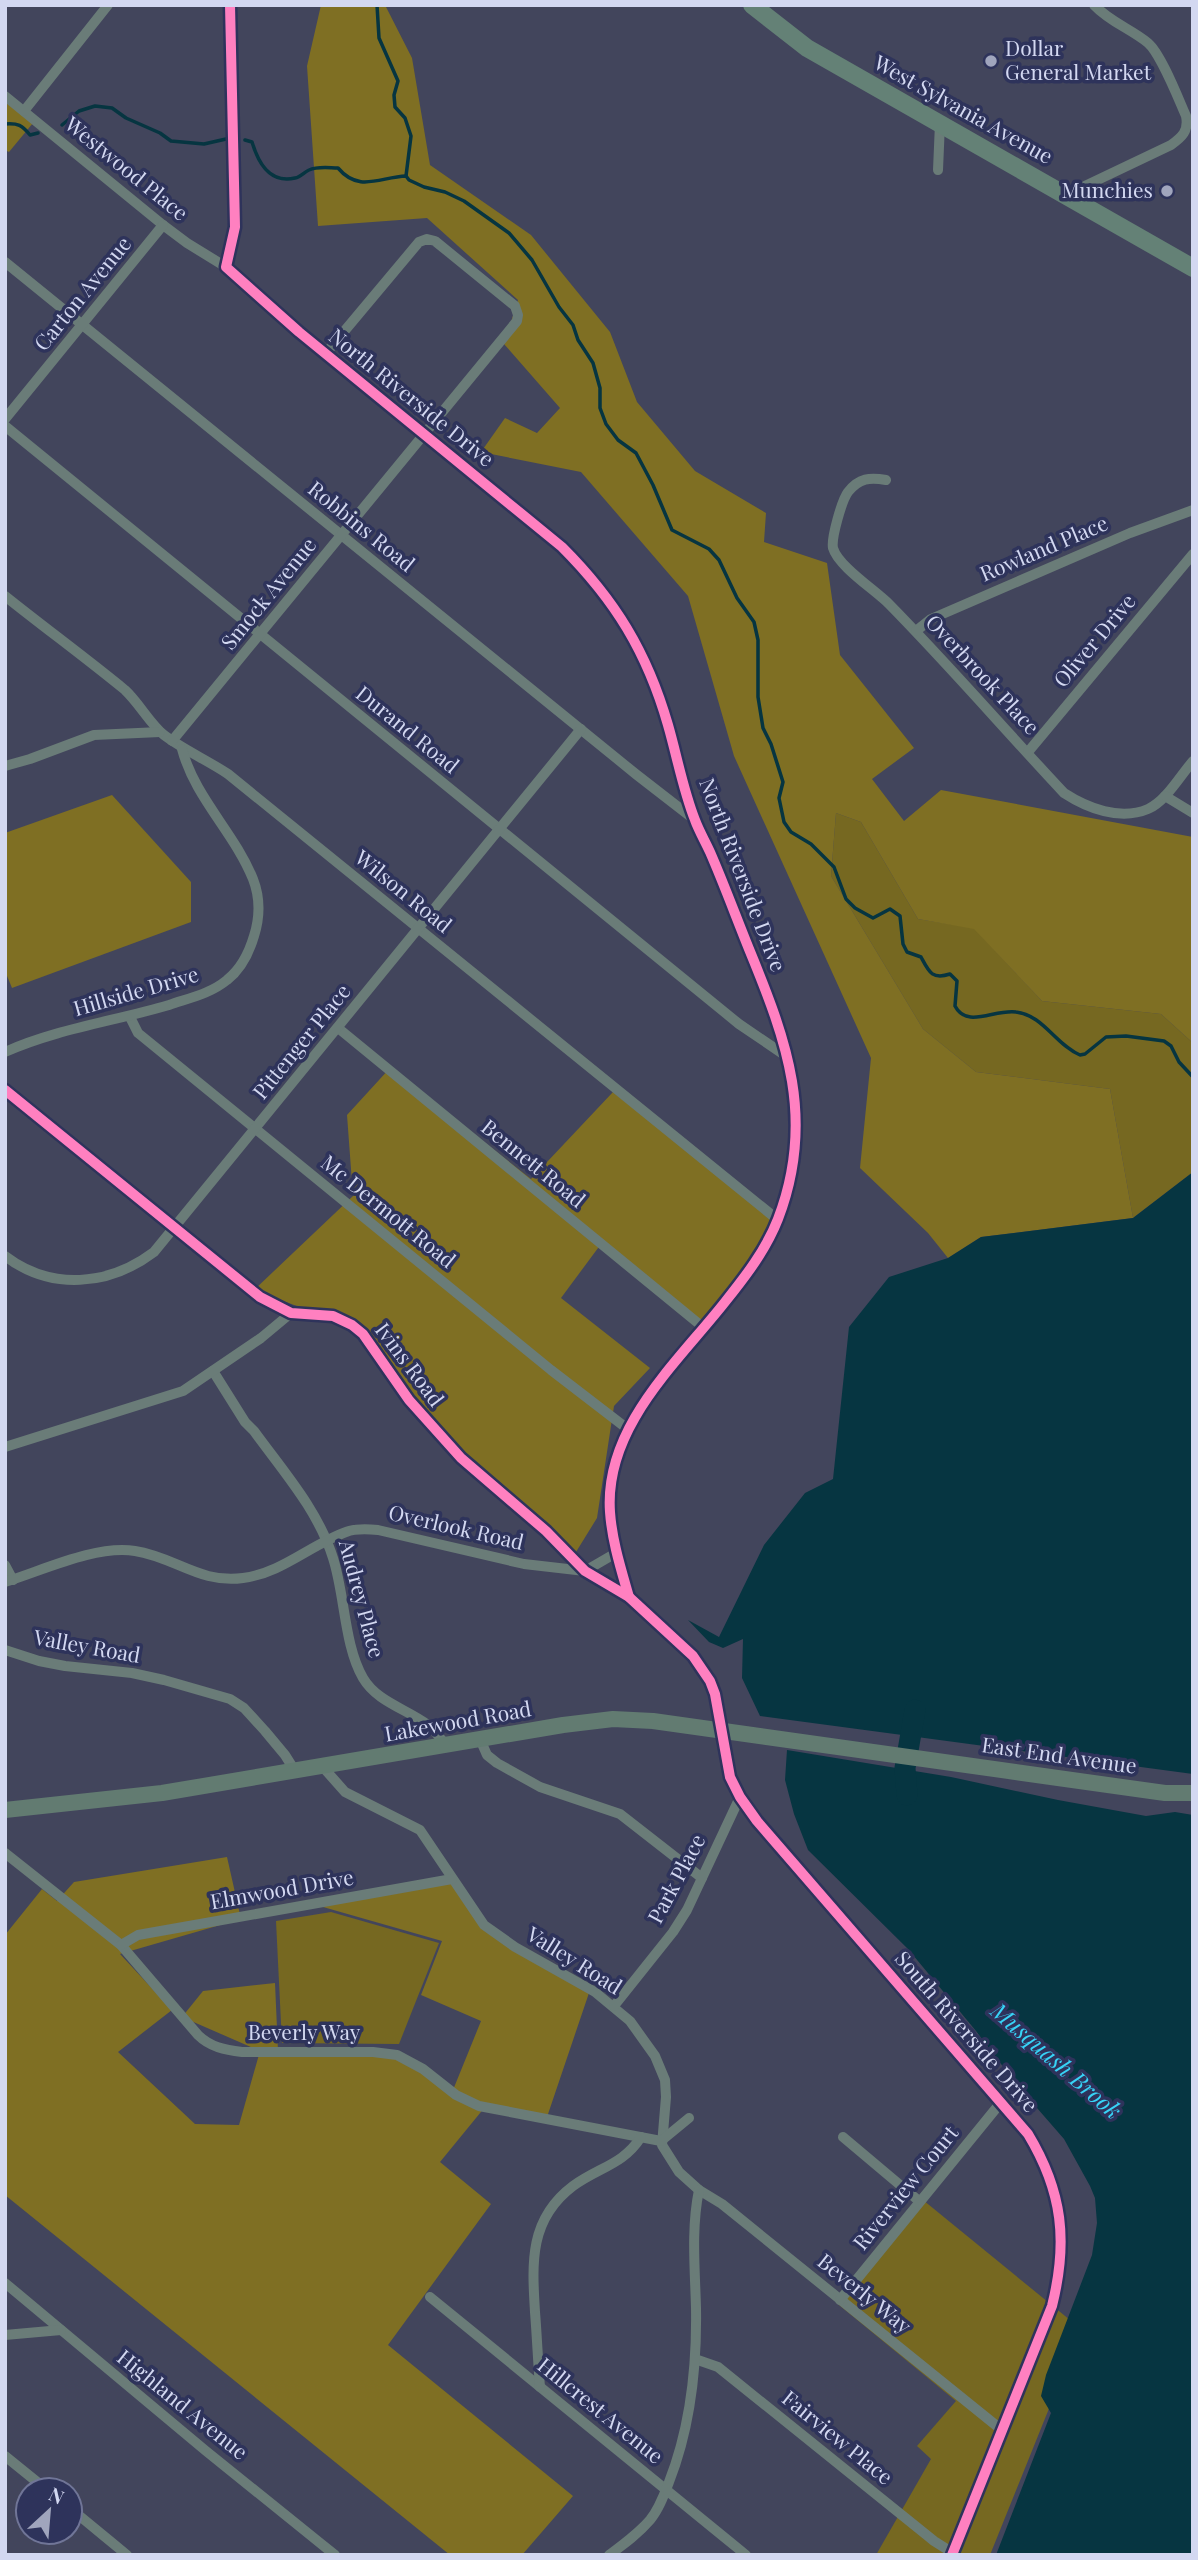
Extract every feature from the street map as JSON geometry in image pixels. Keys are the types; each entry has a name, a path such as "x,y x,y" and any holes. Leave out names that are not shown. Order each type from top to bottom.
{"main road":[{"name":"West Sylvania Avenue","path":"752,5 807,48 1193,268"}],"street":[{"path":"24,111 108,5"},
{"path":"226,267 235,228 230,5"},
{"path":"1066,195 1164,149 1180,138 1188,125 1151,46 1107,18 1094,5"},
{"name":"Westwood Place","path":"5,96 163,225 226,267"},
{"path":"938,170 940,123"},
{"name":"Carton Avenue","path":"5,419 163,225"},
{"name":"Smock Avenue","path":"172,741 517,321 518,315 515,306 435,241 422,240 326,353"},
{"name":"Robbins Road","path":"5,262 695,820"},
{"name":"North Riverside Drive","path":"226,267 562,547 587,572 615,607 657,688 695,820 769,996 789,1058 796,1096 795,1145 778,1220 750,1269 637,1413 617,1454 611,1483 610,1511 616,1553 629,1597"},
{"name":"Durand Road","path":"5,426 739,1024 789,1058"},
{"name":"Overbrook Place","path":"886,480 866,478 847,494 833,541 837,557 916,631 1064,793 1093,808 1114,812 1149,808 1165,796"},
{"name":"Rowland Place","path":"916,631 931,619 1130,533 1193,510"},
{"name":"Oliver Drive","path":"1028,752 1193,554"},
{"name":"Wilson Road","path":"5,596 127,692 160,732 228,775 778,1220"},
{"name":"Pittenger Place","path":"5,1256 28,1271 50,1279 99,1279 125,1271 154,1252 581,729"},
{"path":"8,763 94,735 160,732"},
{"name":"Hillside Drive","path":"5,1052 45,1038 130,1017 205,993 227,981 241,966 257,927 258,898 253,879 201,796 187,769 182,748"},
{"path":"1193,761 1165,796 1193,813"},
{"name":"Mc Dermott Road","path":"130,1017 138,1033 551,1370 629,1430"},
{"name":"Bennett Road","path":"338,1028 704,1328"},
{"name":"Ivins Road","path":"5,1090 251,1290 290,1313 333,1316 352,1325 363,1334 409,1400 441,1438 483,1479 546,1531 585,1571 629,1597"},
{"path":"5,1447 177,1393 261,1338 290,1313"},
{"name":"Audrey Place","path":"213,1371 245,1422 320,1523 334,1560 355,1659 364,1679 369,1687 383,1698 430,1726 446,1745"},
{"name":"Overlook Road","path":"9,1581 113,1550 147,1553 197,1574 218,1579 242,1578 278,1568 347,1531 378,1530 524,1564 585,1571"},
{"path":"585,1571 616,1553"},
{"path":"5,1565 9,1581"},
{"name":"South Riverside Drive","path":"629,1597 676,1639 704,1669 715,1694 730,1777 740,1797 781,1849 1002,2101 1028,2134 1046,2167 1058,2203 1062,2244 1059,2278 1052,2306 953,2554"},
{"name":"Valley Road","path":"5,1650 65,1666 132,1673 230,1699 244,1708 265,1731 295,1771"},
{"name":"Lakewood Road","path":"8,1813 162,1793 612,1719 653,1721 919,1757"},
{"path":"480,1739 487,1755 497,1763 540,1787 620,1814 702,1878"},
{"name":"East End Avenue","path":"919,1757 1165,1793 1193,1793"},
{"name":"Valley Road","path":"322,1766 345,1792 420,1830 484,1925 508,1942 595,1992 630,2021 661,2067 666,2097 661,2141"},
{"name":"Park Place","path":"614,2006 673,1932 740,1797"},
{"name":"Beverly Way","path":"5,1853 121,1944 198,2035 211,2045 227,2050 397,2055 423,2069 456,2095 479,2106 661,2141"},
{"name":"Elmwood Drive","path":"121,1944 138,1935 452,1879"},
{"name":"Riverview Court","path":"841,2300 1002,2101"},
{"path":"609,2555 627,2543 650,2520 676,2463 688,2418 695,2359 694,2216 699,2190 679,2172 661,2141 690,2118"},
{"path":"540,2387 533,2278 538,2233 548,2214 568,2190 628,2155 641,2137"},
{"path":"843,2137 919,2201"},
{"name":"Beverly Way","path":"699,2190 722,2204 1003,2431"},
{"name":"Highland Avenue","path":"5,2283 335,2555"},
{"name":"Hillcrest Avenue","path":"429,2297 746,2555"},
{"path":"5,2335 61,2330"},
{"name":"Fairview Place","path":"695,2359 718,2367 934,2542 953,2554"},
{"path":"5,2456 30,2476"},
{"path":"84,2520 127,2555"}],"shaded area":[{"path":"321,5 385,5 412,58 430,165 531,235 610,332 637,402 695,471 766,513 764,542 827,563 840,655 914,748 872,779 904,821 941,790 1193,837 1193,1043 1161,1014 1042,1001 974,929 918,919 861,822 836,813 831,876 923,1029 976,1072 1110,1089 1133,1218 981,1237 948,1258 928,1233 860,1168 871,1058 734,756 688,596 581,472 481,452 505,418 537,433 560,408 504,344 518,300 427,218 318,226 307,66"},
{"path":"5,102 33,123 9,152 5,150"},
{"path":"112,795 191,882 191,922 12,988 5,971 5,833"},
{"path":"836,813 861,822 918,919 974,928 1042,1001 1161,1014 1193,1043 1193,1172 1133,1218 1110,1089 976,1072 923,1029 831,876"},
{"path":"390,1068 531,1179 613,1092 778,1223 706,1327 601,1244 561,1298 650,1368 614,1406 597,1518 576,1552 445,1443 366,1332 254,1290 353,1196 347,1115"},
{"path":"227,1857 241,1919 120,1954 172,2010 118,2052 195,2124 239,2125 260,2051 182,2017 203,1991 275,1983 278,2051 399,2056 453,2090 481,2021 421,1995 442,1941 316,1905 452,1879 492,1932 590,1990 546,2120 485,2107 440,2162 491,2204 388,2345 573,2496 522,2555 450,2555 5,2195 5,1935 42,1889 57,1901 74,1882"},
{"path":"331,1912 439,1943 399,2044 282,2043 276,1921"},
{"path":"923,2200 1081,2329 990,2555 876,2555 931,2459 917,2446 956,2401 839,2305"}],"water":[{"path":"1193,1172 1193,1774 760,1716 742,1678 743,1639 723,1648 709,1642 688,1620 719,1637 764,1545 805,1493 833,1479 849,1327 889,1277 948,1258 981,1237 1133,1218"},
{"path":"787,1750 951,1777 1146,1816 1175,1812 1193,1815 1193,2555 996,2555 1051,2413 1041,2396 1046,2375 1092,2255 1097,2223 1095,2198 1064,2139 1017,2085 976,2031 908,1949 808,1850 785,1780"}],"waterway":[{"path":"377,5 379,38 398,81 394,95 395,107 405,118 411,136 406,176"},
{"name":"Musquash Brook","path":"62,125 79,111 95,106 112,108 171,141 204,144 226,139"},
{"name":"Musquash Brook","path":"5,124 19,125 30,135 38,133"},
{"name":"Musquash Brook","path":"245,140 252,142 261,164 278,178 299,177 316,168 338,168 346,176 362,182 406,176 424,187 445,192 464,201 509,233 532,260 559,307 573,325 578,340 593,363 600,388 600,408 606,424 618,440 636,453 672,530 709,549 719,560 737,598 754,622 758,640 758,697 763,728 783,782 779,798 784,822 791,832 811,844 834,867 846,899 855,908 873,918 890,909 900,916 903,944 907,952 921,957 926,967 935,975 950,974 957,981 955,1006 960,1013 974,1017 1008,1012 1026,1014 1080,1055 1106,1037 1126,1036 1164,1041 1171,1046 1179,1062 1193,1077"},
{"name":"Musquash Brook","path":"907,1795 905,1768 915,1710"}],"cycle path":[{"path":"230,5 235,227 226,267 299,332 562,547 613,607 639,651 660,699 691,809 763,983 785,1049 796,1114 795,1148 789,1183 778,1219 747,1273 647,1398 631,1424 619,1452 611,1481 610,1512 615,1544 629,1597"},
{"path":"5,1090 260,1297 291,1313 333,1316 363,1334 409,1400 461,1458 546,1531 585,1571 629,1597 693,1656 710,1681 715,1694 730,1777 740,1797 757,1821 1028,2134 1040,2155 1055,2197 1061,2239 1057,2283 1052,2306 952,2555"}],"place":[{"name":"Dollar General Market","path":"991,61"},
{"name":"Munchies","path":"1167,191"}]}
